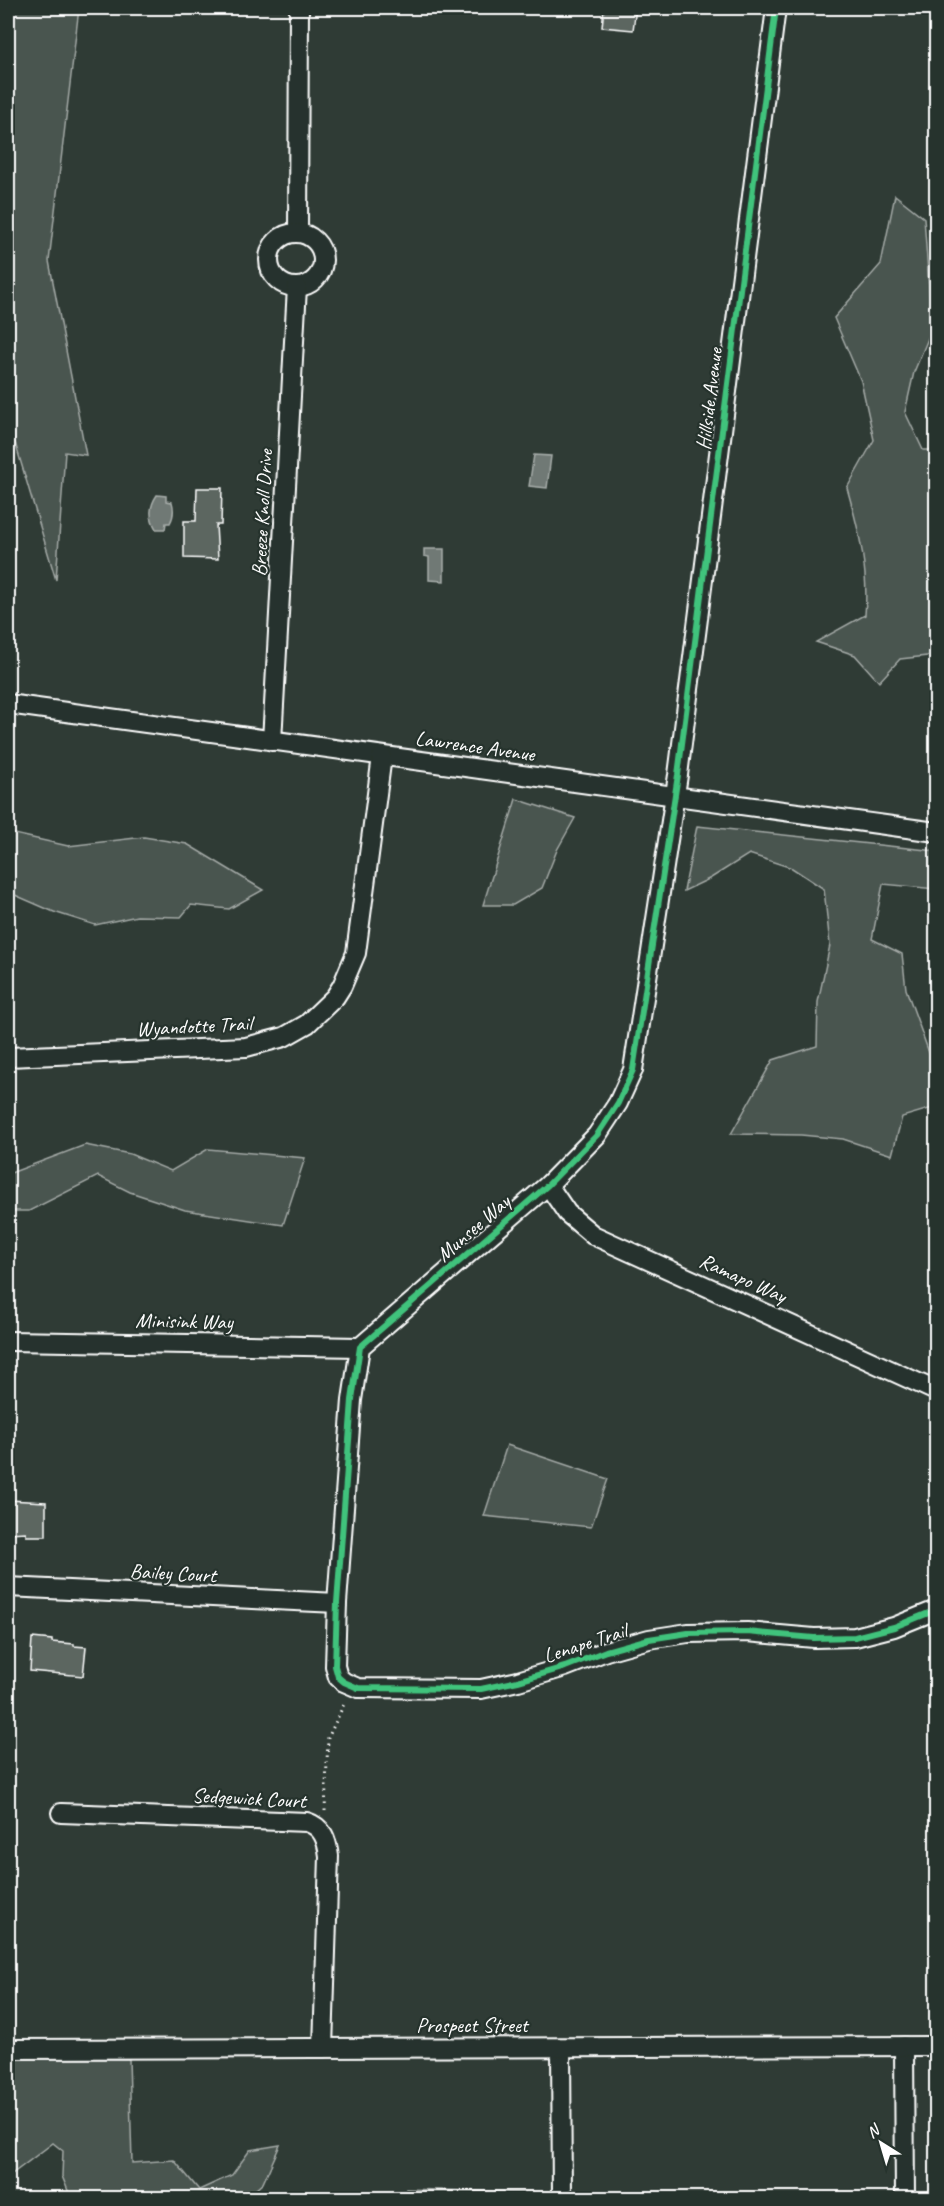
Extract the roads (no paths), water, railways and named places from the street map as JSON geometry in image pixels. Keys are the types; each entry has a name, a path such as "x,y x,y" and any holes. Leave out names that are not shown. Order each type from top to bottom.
{"street":[{"path":"298,233 299,8"},
{"name":"Hillside Avenue","path":"675,795 776,8"},
{"path":"298,233 315,241 323,257 319,274 306,285 297,287 289,286 275,277 269,261 270,253 280,238 298,233"},
{"name":"Breeze Knoll Drive","path":"272,741 297,287"},
{"name":"Lawrence Avenue","path":"8,705 936,832"},
{"name":"Wyandotte Trail","path":"8,1057 246,1047 284,1037 317,1016 342,986 356,953 382,756"},
{"name":"Munsee Way","path":"360,1347 548,1185 597,1135 618,1103 633,1070 675,795"},
{"name":"Ramapo Way","path":"548,1185 567,1213 593,1235 936,1391"},
{"name":"Minisink Way","path":"8,1341 360,1347"},
{"path":"337,1603 352,1400 360,1347"},
{"name":"Bailey Court","path":"8,1587 337,1603"},
{"name":"Lenape Trail","path":"337,1603 335,1666 338,1677 357,1688 480,1689 518,1682 606,1651 649,1639 688,1633 747,1632 814,1638 855,1637 894,1627 936,1610"},
{"name":"Sedgewick Court","path":"62,1813 307,1821 316,1825 328,1843 329,1856 323,2048"},
{"path":"904,2046 905,2199"},
{"name":"Prospect Street","path":"8,2049 936,2046"},
{"path":"561,2048 562,2199"}]}
